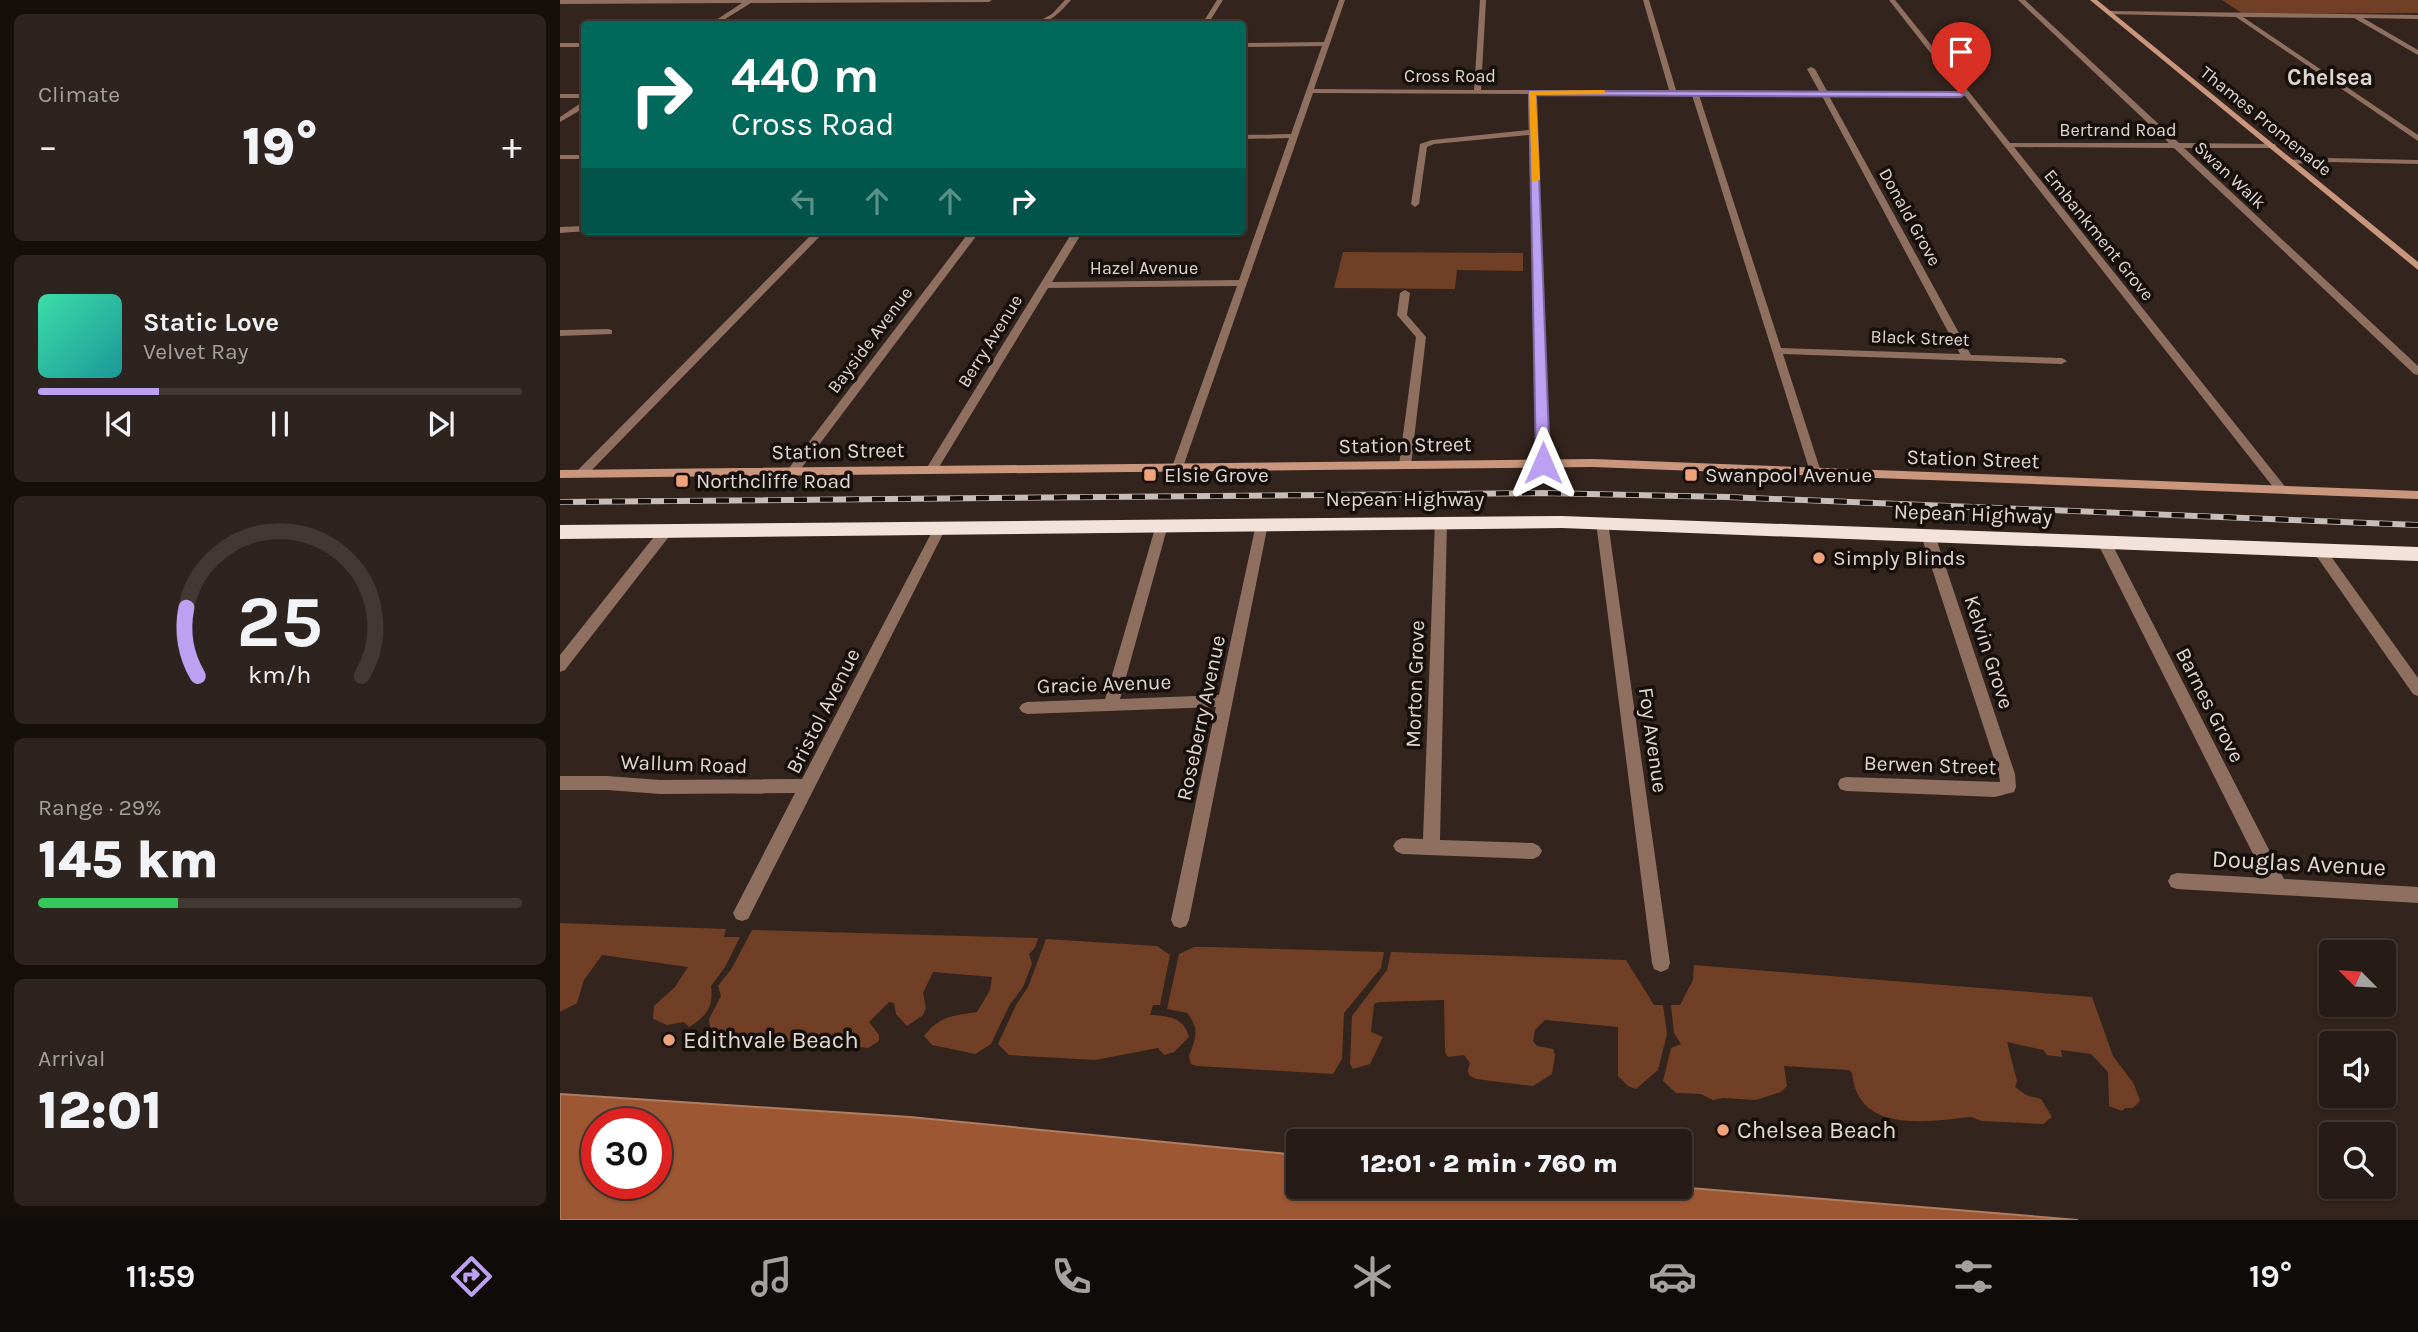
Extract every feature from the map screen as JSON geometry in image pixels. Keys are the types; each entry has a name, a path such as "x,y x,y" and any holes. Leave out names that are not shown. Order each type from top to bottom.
{"highway":[{"name":"Nepean Highway","path":"560,532 1441,521 1602,522 2418,554"}],"street":[{"path":"560,2 989,0"},
{"path":"1043,21 1054,15 1068,0"},
{"path":"1207,21 1220,0"},
{"path":"1178,467 1342,0"},
{"path":"1477,92 1483,0"},
{"path":"1646,0 1673,93"},
{"name":"Embankment Grove","path":"1892,0 2281,489"},
{"name":"Swan Walk","path":"2021,0 2418,372"},
{"name":"Thames Promenade","path":"2094,0 2418,267"},
{"path":"718,21 751,1"},
{"path":"2109,13 2418,17"},
{"path":"2238,16 2418,139"},
{"path":"2355,17 2418,53"},
{"path":"560,45 581,44"},
{"path":"1246,44 1327,44"},
{"name":"Donald Grove","path":"1811,69 1967,357"},
{"name":"Cross Road","path":"1311,91 1968,94"},
{"path":"1532,92 1543,463"},
{"path":"1695,93 1815,471"},
{"path":"560,96 581,96"},
{"path":"560,120 581,107"},
{"path":"1415,204 1423,146 1432,142 1534,132"},
{"path":"1246,137 1295,136"},
{"name":"Bertrand Road","path":"2007,145 2272,146"},
{"path":"560,157 581,157"},
{"path":"2288,159 2418,162"},
{"path":"560,230 581,229"},
{"path":"582,473 816,235"},
{"name":"Bayside Avenue","path":"793,471 972,235"},
{"name":"Berry Avenue","path":"932,469 1076,235"},
{"name":"Hazel Avenue","path":"1045,285 1242,283"},
{"path":"1405,293 1402,315 1421,337 1405,465"},
{"path":"560,333 608,332"},
{"name":"Black Street","path":"1777,351 2062,361"},
{"name":"Station Street","path":"560,474 1543,463 2418,495"},
{"name":"Morton Grove","path":"1432,847 1441,521"},
{"name":"Foy Avenue","path":"1602,522 1661,963"},
{"name":"Roseberry Avenue","path":"1180,920 1262,524"},
{"path":"1111,705 1162,525"},
{"name":"Bristol Avenue","path":"741,913 940,528"},
{"path":"560,666 666,531"},
{"name":"Kelvin Grove","path":"1928,535 2009,784"},
{"name":"Barnes Grove","path":"2104,542 2279,887"},
{"path":"2320,551 2418,690"},
{"name":"Gracie Avenue","path":"1027,708 1226,701"},
{"name":"Wallum Road","path":"560,783 660,787 808,786"},
{"name":"Berwen Street","path":"1846,784 1992,790 2006,789 2009,784"},
{"path":"1402,846 1533,851"},
{"name":"Douglas Avenue","path":"2177,881 2418,895"}],"shaded area":[{"path":"2222,0 2418,0 2418,13 2243,14"},
{"path":"1343,252 1523,253 1523,271 1457,270 1455,289 1334,288"},
{"path":"560,923 726,929 724,937 740,937 725,967 711,986 708,1010 689,1027 684,1022 667,1025 653,1019 654,1006 675,987 688,967 602,955 584,980 577,1003 560,1012"},
{"path":"752,930 1038,938 1035,948 1029,954 1032,964 1023,987 1009,1006 991,1044 975,1054 932,1045 924,1036 942,1020 977,1012 990,990 992,977 933,972 923,993 926,1008 923,1015 907,1026 896,1014 894,1003 889,1002 869,1022 879,1035 879,1041 868,1048 819,1043 804,1045 793,1040 779,1044 777,1039 748,1039 710,1027 709,1019 721,996 718,986 732,968"},
{"path":"1046,939 1157,946 1170,955 1160,1005 1153,1005 1150,1015 1174,1019 1183,1025 1189,1037 1174,1052 1164,1055 1158,1048 1095,1060 1009,1055 998,1044 1016,1005 1028,987"},
{"path":"1194,947 1384,952 1381,968 1344,1013 1342,1059 1333,1074 1191,1064 1189,1056 1195,1039 1194,1024 1187,1013 1167,1009 1179,954"},
{"path":"1391,952 1626,960 1654,1005 1663,1005 1667,1034 1658,1070 1636,1089 1628,1086 1618,1076 1618,1027 1545,1020 1535,1030 1533,1041 1537,1046 1553,1049 1555,1055 1552,1074 1533,1086 1476,1079 1469,1075 1470,1063 1464,1055 1448,1057 1445,1052 1444,1000 1374,1004 1371,1032 1383,1037 1370,1064 1353,1069 1350,1064 1352,1016 1387,970"},
{"path":"1694,965 2092,997 2113,1056 2134,1084 2140,1101 2133,1108 2125,1108 2122,1111 2109,1106 2108,1072 2091,1054 2061,1050 2062,1057 2047,1055 2043,1050 2007,1042 2017,1081 2015,1087 2026,1095 2041,1099 2052,1117 2043,1124 1982,1121 1971,1117 1936,1121 1898,1120 1867,1107 1857,1093 1849,1070 1784,1066 1787,1086 1781,1092 1756,1100 1713,1100 1701,1094 1676,1093 1663,1081 1671,1048 1681,1044 1674,1033 1671,1005 1680,1005 1693,980"},
{"path":"560,1094 910,1117 1286,1154 1286,1199 1692,1199 1692,1188 2078,1220 560,1220"}],"railway":[{"path":"560,502 1542,493 1727,497 2418,525"}],"slow traffic":[{"path":"1535,180 1532,92 1604,93"}],"place":[{"name":"Elsie Grove","path":"1150,475"},
{"name":"Swanpool Avenue","path":"1691,475"},
{"name":"Northcliffe Road","path":"682,481"},
{"name":"Simply Blinds","path":"1819,558"},
{"name":"Edithvale Beach","path":"669,1040"},
{"name":"Chelsea Beach","path":"1723,1130"}],"district":[{"name":"Chelsea","path":"2330,77"}],"route":[{"path":"1543,463 1532,92 1961,94"}]}
